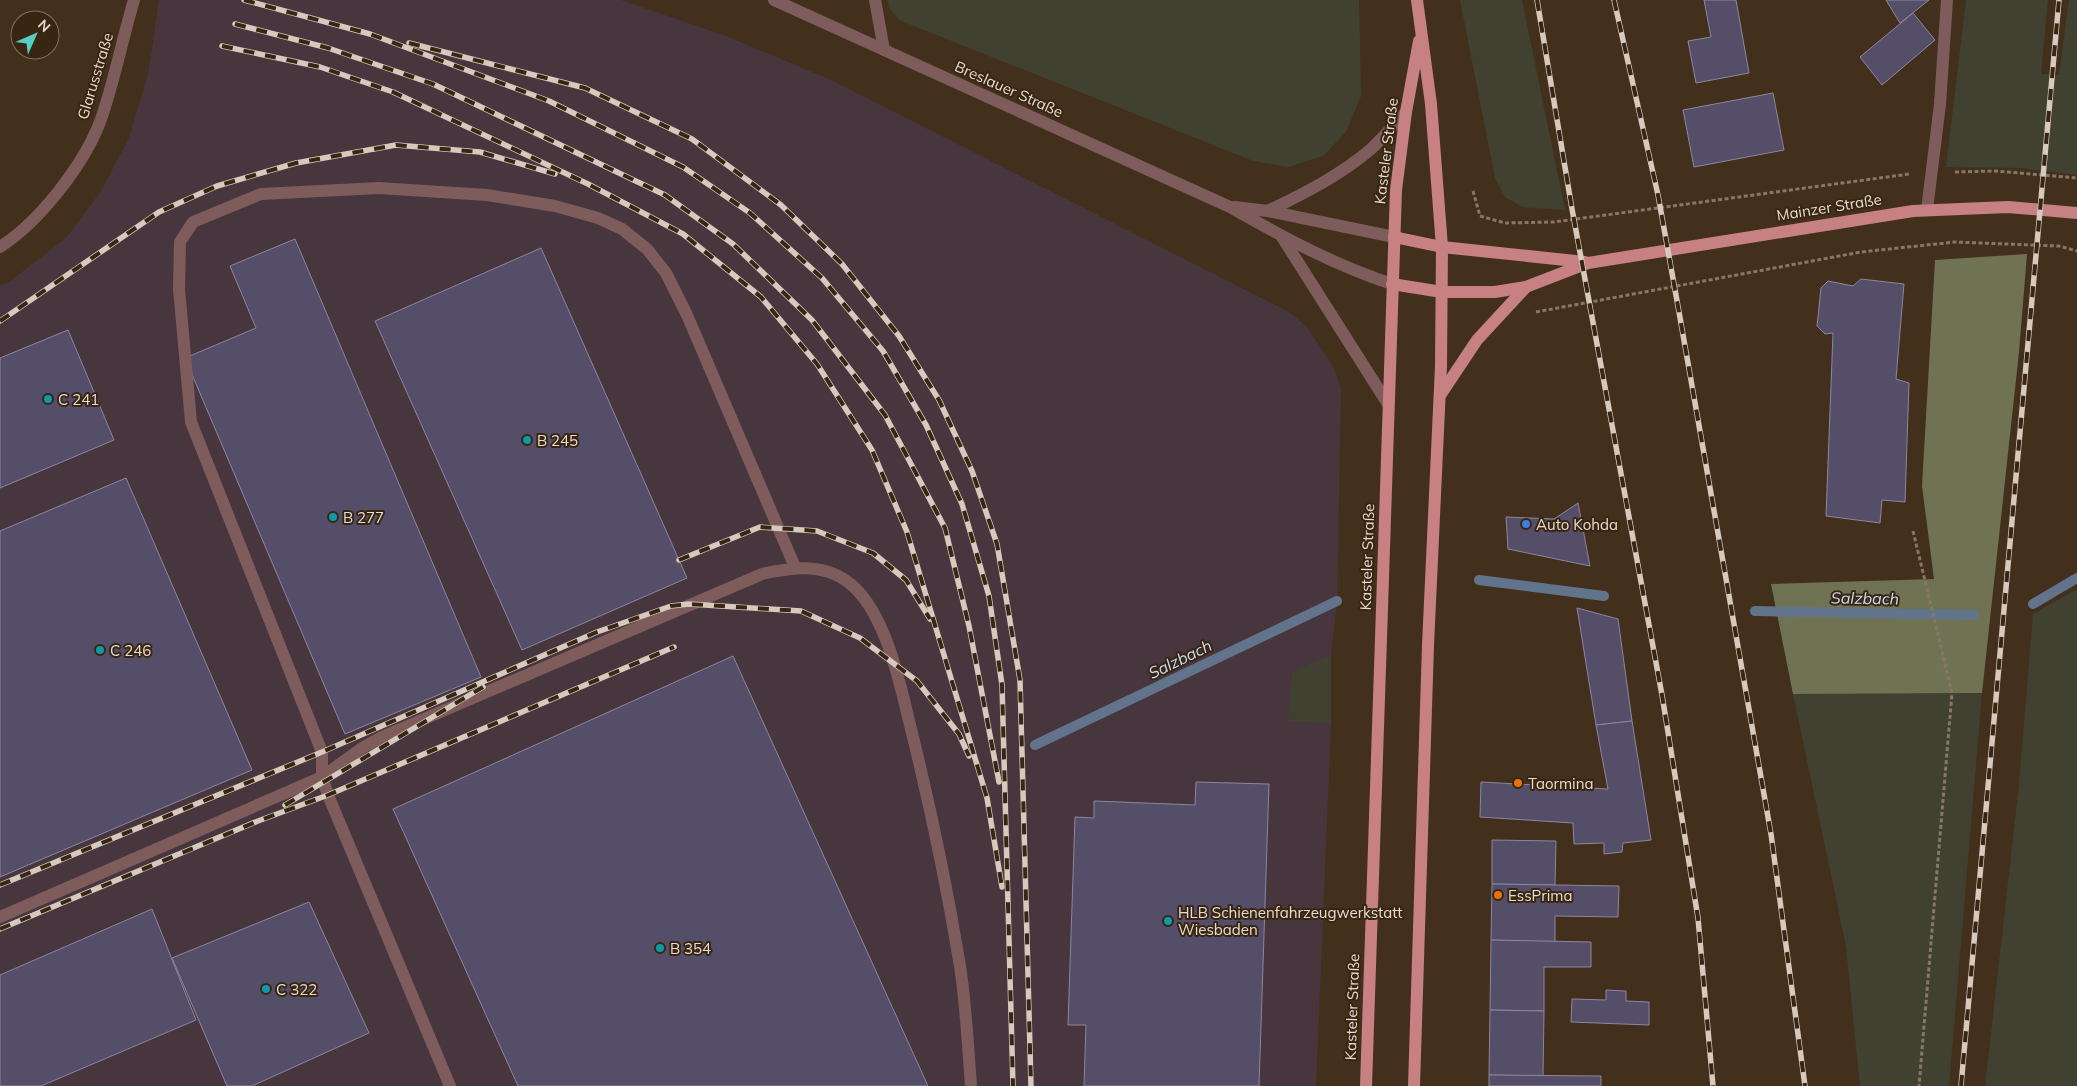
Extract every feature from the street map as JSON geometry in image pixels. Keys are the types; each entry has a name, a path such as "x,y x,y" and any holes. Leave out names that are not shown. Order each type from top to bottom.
{"main road":[{"name":"Kasteler Straße","path":"1414,1086 1442,292 1442,246 1431,104 1417,0"},
{"name":"Kasteler Straße","path":"1366,1086 1396,190 1406,112 1421,31"},
{"name":"Mainzer Straße","path":"1394,238 1563,266 1857,219 1927,210 2008,207 2077,214"},
{"name":"Mainzer Straße","path":"1392,284 1442,292 1496,292 1526,287 1563,266"},
{"path":"1439,396 1477,340 1526,287"}],"street":[{"name":"Glarusstraße","path":"0,247 40,214 71,176 99,124 134,0"},
{"name":"Breslauer Straße","path":"774,0 1230,206 1282,237 1349,270 1392,284"},
{"path":"874,0 884,50"},
{"path":"1927,210 1940,104 1947,0"},
{"path":"1268,211 1302,194 1356,160 1406,112"},
{"path":"450,1086 328,795 322,777 322,752 191,422 179,289 180,242 192,222 261,194 379,188 487,195 555,206 598,218 622,229 646,249 666,273 687,315 795,567"},
{"name":"Breslauer Straße","path":"1230,206 1268,211 1394,238"},
{"path":"1282,237 1368,368 1388,404"},
{"path":"0,916 322,777 362,748 382,737 762,574 795,567 814,567 834,575 853,586 867,603 892,662 935,826 960,968 972,1086"}],"path":[{"path":"1473,191 1480,216 1505,223 1554,222 1881,176 1932,172 1996,171 2077,178"},
{"path":"1526,314 1869,251 1955,242 2060,246 2077,251"},
{"path":"1913,531 1952,693 1919,1086"}],"shaded area":[{"path":"159,0 621,0 726,36 831,80 1289,312 1306,326 1333,366 1341,388 1337,601 1331,655 1331,723 1316,1086 0,1086 0,286 9,282 67,237 101,191 128,140 148,75"}],"green space":[{"path":"887,0 1359,0 1361,96 1346,132 1323,156 1288,167 1253,161 899,20 889,8"},
{"path":"1460,0 1522,0 1565,210 1522,207 1505,197 1495,178"},
{"path":"1966,0 2048,0 2041,74 2059,75 2069,0 2077,0 2077,175 2020,168 1946,167"},
{"path":"2027,254 2019,352 1982,693 1793,694 1771,584 1934,579 1922,486 1935,260"},
{"path":"2077,589 2077,1086 1985,1086 2019,785 2033,614"},
{"path":"1331,655 1331,723 1288,721 1292,672"},
{"path":"1982,693 1949,1086 1860,1086 1846,946 1793,694"}],"building":[{"path":"1704,0 1736,0 1749,73 1696,83 1688,41 1711,37"},
{"path":"1886,0 1929,0 1900,23"},
{"path":"1913,13 1935,40 1882,85 1860,57"},
{"path":"1773,93 1784,150 1694,167 1683,110"},
{"name":"B 277","path":"295,239 481,677 345,734 185,358 256,328 230,266"},
{"name":"B 245","path":"541,248 687,578 522,650 375,321"},
{"path":"1861,279 1904,284 1896,379 1909,383 1905,502 1882,500 1880,523 1826,516 1833,333 1825,334 1817,326 1821,288 1828,281 1853,286"},
{"name":"C 241","path":"68,330 114,440 0,488 0,358"},
{"name":"C 246","path":"126,478 252,770 0,877 0,531"},
{"path":"1578,503 1590,566 1508,549 1506,517 1554,519"},
{"path":"1577,608 1618,619 1632,721 1596,725"},
{"name":"B 354","path":"733,656 928,1086 518,1086 393,809"},
{"path":"1632,721 1651,840 1623,843 1622,852 1604,854 1604,843 1574,844 1573,823 1480,817 1481,782 1608,789 1596,725"},
{"name":"HLB Schienenfahrzeugwerkstatt Wiesbaden","path":"1196,782 1269,784 1259,1086 1084,1086 1086,1025 1068,1025 1075,817 1094,818 1094,801 1195,805"},
{"path":"1492,840 1556,841 1555,885 1492,884"},
{"path":"1492,884 1619,886 1618,917 1555,916 1555,942 1491,940"},
{"name":"C 322","path":"309,902 369,1033 252,1086 227,1086 172,958"},
{"path":"152,909 196,1020 41,1086 0,1086 0,975"},
{"path":"1491,940 1591,942 1591,967 1544,967 1544,1011 1490,1010"},
{"path":"1606,990 1626,991 1626,1001 1649,1002 1649,1025 1571,1022 1572,999 1606,1000"},
{"path":"1490,1010 1544,1011 1543,1076 1489,1075"},
{"path":"1489,1075 1601,1076 1601,1086 1489,1086"}],"waterway":[{"name":"Salzbach","path":"2033,604 2077,578"},
{"name":"Salzbach","path":"1479,580 1604,596"},
{"name":"Salzbach","path":"1035,745 1337,601"},
{"name":"Salzbach","path":"1755,611 1974,615"}],"railway":[{"path":"244,0 370,34 549,101 683,167 750,213 822,278 883,351 926,425 962,504 989,596 1002,685 1013,1086"},
{"path":"1537,0 1572,209 1662,695 1698,918 1713,1086"},
{"path":"1614,0 1658,195 1771,834 1805,1086"},
{"path":"1961,1086 2059,0"},
{"path":"235,24 328,48 433,84 665,195 733,244 812,320 885,415 945,528 969,626 999,782"},
{"path":"409,43 585,88 692,139 781,205 842,264 899,336 939,400 972,471 997,544 1020,680 1031,1086"},
{"path":"222,46 320,67 393,92 588,184 683,234 761,297 817,364 872,450 907,532 987,798 1002,887"},
{"path":"0,321 159,212 217,186 296,163 396,145 480,152 555,174"},
{"path":"679,560 760,527 817,531 873,553 906,580 930,619"},
{"path":"0,885 322,752 597,632 671,606 689,604 801,611 860,638 917,681 959,734 969,756"},
{"path":"0,929 258,821 328,795 674,647"},
{"path":"285,805 483,687"}],"place":[{"name":"C 241","path":"48,399"},
{"name":"B 245","path":"527,440"},
{"name":"B 277","path":"333,517"},
{"name":"Auto Kohda","path":"1526,524"},
{"name":"C 246","path":"100,650"},
{"name":"Taormina","path":"1518,783"},
{"name":"EssPrima","path":"1498,895"},
{"name":"HLB Schienenfahrzeugwerkstatt Wiesbaden","path":"1168,921"},
{"name":"B 354","path":"660,948"},
{"name":"C 322","path":"266,989"}]}
